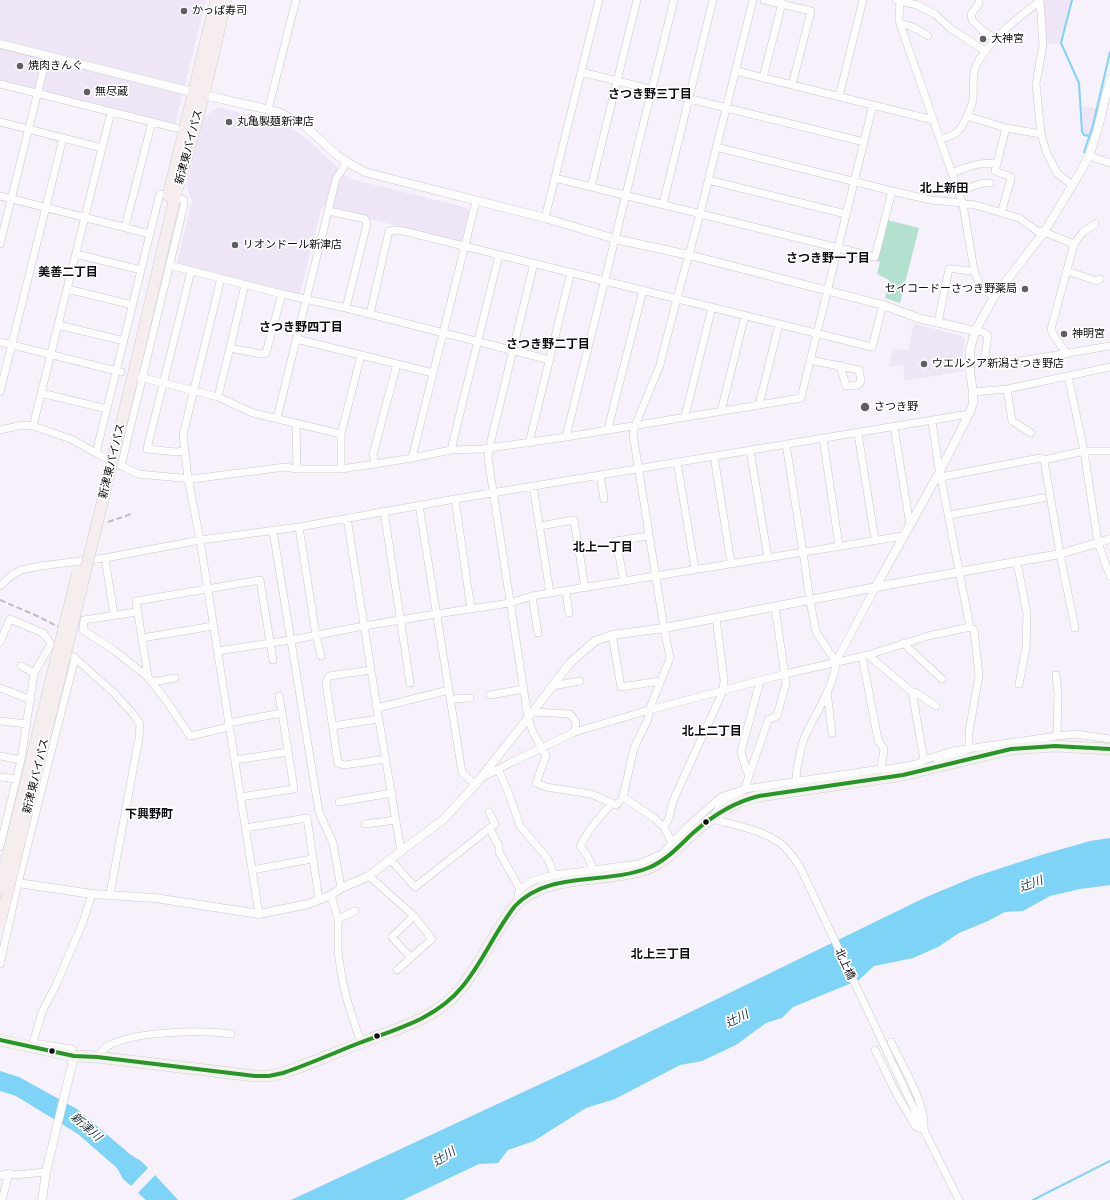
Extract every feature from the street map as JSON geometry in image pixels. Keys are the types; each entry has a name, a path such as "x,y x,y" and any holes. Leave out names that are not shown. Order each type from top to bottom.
{"highway":[{"name":"新津東バイパス","path":"198,93 216,0"},
{"name":"新津東バイパス","path":"0,923 172,196 198,93 226,0"},
{"name":"新津東バイパス","path":"0,887 130,376"}],"main road":[{"path":"0,1040 72,1056 97,1056 236,1075 269,1076 299,1068 393,1031 423,1018 448,1001 461,989 520,895 559,884 627,874 646,869 660,862 710,820 736,803 759,796 896,776 927,764 1010,749 1055,746 1110,749"}],"street":[{"path":"268,110 296,0"},
{"path":"545,218 599,0"},
{"path":"591,187 637,0"},
{"path":"566,437 674,0"},
{"path":"663,204 713,0"},
{"path":"534,263 489,448 488,462 524,689 531,715 532,730 546,756 536,783 546,787 591,794 616,805 622,797 634,748 648,719 649,710 670,658 633,434 660,365 700,214 753,0"},
{"path":"764,0 811,11 792,85"},
{"path":"839,97 863,0"},
{"path":"985,51 950,28 936,14 917,5 899,0 900,24 963,204 974,270 980,287 994,297"},
{"path":"979,0 979,4 972,14 972,20 983,31 996,39"},
{"path":"941,139 959,131 967,116 973,100 975,68 985,51 996,39 1040,0"},
{"path":"1040,0 1043,44 1036,84 1041,134 1047,154 1058,174 1072,185"},
{"path":"763,78 782,4"},
{"path":"900,24 916,29 928,36"},
{"path":"0,44 288,115 304,124 339,157 365,172 545,218 615,239 689,255 827,290 883,305 918,318 983,332 988,335 985,356 989,363 997,365 1110,346"},
{"path":"0,244 47,55"},
{"path":"736,71 933,120"},
{"path":"581,72 864,142"},
{"path":"796,781 804,738 827,692 836,667 836,662 903,536 941,474 973,404 970,350 975,331 994,297 1044,232 1081,171 1089,156 1097,132 1110,80"},
{"path":"0,84 176,128"},
{"path":"0,430 22,425 33,426 71,439 138,474 192,478 285,467 297,469 341,469 412,458 451,450 489,448 529,443 801,398 873,105"},
{"path":"33,426 111,112"},
{"path":"967,116 1006,128 1041,134"},
{"path":"0,122 102,148"},
{"path":"125,227 152,122"},
{"path":"1001,213 1011,177 995,171 1006,128"},
{"path":"0,392 63,138"},
{"path":"716,147 931,200 972,204 1019,218 1037,231 1044,232 1074,244"},
{"path":"1089,156 1110,164"},
{"path":"277,418 336,179 347,162"},
{"path":"952,173 976,164 987,162 997,164"},
{"path":"555,178 875,257 892,191"},
{"path":"708,180 846,214"},
{"path":"959,191 990,183"},
{"path":"96,453 107,409 130,376 124,341 159,197 160,194 172,196 184,200 184,205 169,265 130,376 121,466"},
{"path":"0,196 150,234"},
{"path":"412,458 476,201"},
{"path":"329,211 364,219 367,224 346,308"},
{"path":"1067,354 1054,336 1051,328 1074,244 1083,232 1095,224"},
{"path":"370,314 390,231 399,230 872,347 883,305"},
{"path":"76,254 141,270"},
{"path":"451,450 499,255"},
{"path":"169,265 550,360"},
{"path":"938,322 949,269 952,268 968,272 974,270"},
{"path":"185,451 176,452 147,448 192,271"},
{"path":"1067,271 1097,281 1100,279"},
{"path":"529,443 571,272"},
{"path":"221,278 183,435 188,478 200,540 212,626 218,651 259,914"},
{"path":"218,397 245,285"},
{"path":"67,289 132,305"},
{"path":"608,429 643,290"},
{"path":"230,348 261,354 266,353 282,294"},
{"path":"685,416 712,307"},
{"path":"721,411 745,315"},
{"path":"759,405 779,324"},
{"path":"58,325 124,341"},
{"path":"296,339 433,373"},
{"path":"0,342 218,397 253,413 340,434"},
{"path":"341,469 340,434 361,355"},
{"path":"810,360 840,365"},
{"path":"375,464 373,454 396,364"},
{"path":"973,392 1007,389 1110,367"},
{"path":"1068,376 1084,451 1098,543 1110,576"},
{"path":"1007,389 1012,421 1030,433"},
{"path":"41,392 107,409"},
{"path":"0,586 12,575 21,570 40,566 105,558 200,540 299,527 493,492 823,438 858,434 969,414"},
{"path":"932,421 970,627 974,630 979,675 969,732 969,749"},
{"path":"296,424 297,469"},
{"path":"894,427 910,525"},
{"path":"858,434 875,540"},
{"path":"823,438 839,546"},
{"path":"786,444 816,632 836,662"},
{"path":"750,450 768,558"},
{"path":"941,474 1040,458 1044,460 1084,451 1110,451"},
{"path":"714,456 731,564"},
{"path":"1044,460 1074,628"},
{"path":"677,462 695,570"},
{"path":"600,474 604,499"},
{"path":"533,486 550,593"},
{"path":"949,515 1043,498"},
{"path":"455,499 471,609"},
{"path":"418,505 462,772 476,782"},
{"path":"384,511 410,683"},
{"path":"347,518 401,851"},
{"path":"540,526 574,520 585,588"},
{"path":"299,527 316,635 321,656"},
{"path":"273,531 319,812 333,843 341,888"},
{"path":"624,581 616,540 649,536"},
{"path":"218,651 510,603 532,596 903,536"},
{"path":"0,878 18,883 92,894 155,898 259,914 308,904 369,876 444,819 531,715 570,663 594,641 612,635 664,628 1060,554 1110,539"},
{"path":"105,558 114,615"},
{"path":"1017,562 1027,614 1026,648 1019,684"},
{"path":"150,680 136,601 260,580 273,660"},
{"path":"566,591 569,613"},
{"path":"532,596 538,634"},
{"path":"672,842 710,820 721,805 745,789 768,720 777,716 786,683 775,607"},
{"path":"137,612 84,620 83,630 115,651 150,680 168,703 190,736 282,712"},
{"path":"664,827 672,801 723,692 724,680 716,618"},
{"path":"0,642 10,619 43,633 51,644 75,658 114,693 140,724 139,738 110,894"},
{"path":"142,638 212,626"},
{"path":"476,782 498,769 575,732 649,710 723,692 785,674 865,656 928,636 970,627"},
{"path":"612,635 621,687 660,681"},
{"path":"903,643 942,679"},
{"path":"0,847 21,760 34,673 51,644"},
{"path":"865,656 912,692 915,692 936,706"},
{"path":"865,656 878,740 884,749 881,769"},
{"path":"0,964 18,883 75,658"},
{"path":"21,666 34,673"},
{"path":"371,670 329,676 326,683 338,763 344,766 386,759"},
{"path":"1056,676 1058,694 1057,736"},
{"path":"150,680 175,678"},
{"path":"552,686 580,681"},
{"path":"749,774 741,752 760,681"},
{"path":"0,688 31,700"},
{"path":"490,695 524,689"},
{"path":"377,708 449,690"},
{"path":"827,692 832,732"},
{"path":"912,692 927,764"},
{"path":"240,797 294,789 279,696"},
{"path":"451,699 470,698"},
{"path":"531,715 570,714 576,722 575,732"},
{"path":"332,726 379,719"},
{"path":"0,721 27,724"},
{"path":"927,764 953,751 1057,736 1076,734 1110,739"},
{"path":"489,828 499,846 498,852 520,895 532,881 554,875 639,864 662,854 687,827 721,797 745,789 917,764 936,763 969,749"},
{"path":"235,760 288,752"},
{"path":"0,756 21,760"},
{"path":"498,769 509,794 520,826 548,860 554,875"},
{"path":"0,777 16,779"},
{"path":"339,802 392,793"},
{"path":"622,797 654,818 664,827 672,842"},
{"path":"594,871 587,855 580,846 590,829 612,803"},
{"path":"390,859 416,887 495,824 489,812"},
{"path":"245,828 307,818 319,900"},
{"path":"365,824 396,820"},
{"name":"北上橋","path":"710,820 766,834 780,843 800,867 924,1130 959,1200"},
{"path":"252,870 312,859"},
{"path":"369,876 414,916 432,939 397,970"},
{"path":"42,1200 46,1172 65,1096 72,1049 32,1043 42,1012 55,987 83,922 92,894"},
{"path":"330,895 338,919 338,952 342,978 347,1000 361,1043"},
{"path":"338,919 355,911"},
{"path":"411,958 392,937 414,916"},
{"path":"97,1056 107,1046 125,1039 175,1033 214,1032 231,1034"},
{"path":"875,1050 896,1093 916,1128 924,1130 925,1122 916,1092 891,1042"},
{"path":"0,1176 9,1173 14,1175 46,1172"},
{"path":"2,1200 9,1173"}],"shaded area":[{"path":"0,0 206,0 175,125 0,82"},
{"path":"1042,0 1072,0 1061,43 1043,44"},
{"path":"218,107 271,121 296,131 308,140 350,179 467,208 469,212 462,240 460,241 431,235 322,206 299,295 178,264 177,262 192,201 186,185 203,118"},
{"path":"1081,107 1099,108 1092,136 1084,135 1083,133"},
{"path":"914,324 963,336 965,340 962,363 963,371 905,381 903,364 888,367 893,348 908,351"}],"green space":[{"path":"887,220 919,228 900,303 885,298 889,280 877,274 880,262 877,261"}],"water":[{"name":"辻川","path":"1110,838 1110,885 1080,889 1050,896 1023,911 1005,912 959,933 938,947 913,958 874,966 859,980 793,1007 782,1018 766,1023 736,1045 702,1061 680,1065 615,1099 586,1108 534,1141 508,1150 498,1163 479,1164 403,1200 291,1200 592,1060 924,898 974,877 1041,855 1090,841"},
{"name":"新津川","path":"0,1071 19,1077 77,1109 148,1168 131,1186 123,1179 117,1168 78,1134 16,1096 0,1091"},
{"path":"155,1175 178,1200 146,1200 138,1193"}],"waterway":[{"path":"1072,0 1061,43 1079,83 1082,132 1084,135 1089,136"},
{"path":"1084,152 1093,125 1110,52"},
{"path":"1033,1200 1110,1161"}],"railway":[{"path":"108,522 131,514"},
{"path":"0,600 61,628"}],"transit line":[{"path":"0,1040 74,1056 97,1057 255,1076 269,1076 283,1073 401,1028 415,1022 440,1007 452,998 462,987 515,906 529,895 544,887 578,880 631,873 655,865 708,821 724,810 741,802 759,796 903,775 1011,749 1055,746 1110,749"}],"place":[{"name":"かっぱ寿司","path":"184,11"},
{"name":"大神宮","path":"983,39"},
{"name":"焼肉きんぐ","path":"20,66"},
{"name":"無尽蔵","path":"87,92"},
{"name":"丸亀製麺新津店","path":"229,122"},
{"name":"リオンドール新津店","path":"235,245"},
{"name":"セイコードーさつき野薬局","path":"1025,289"},
{"name":"神明宮","path":"1064,334"},
{"name":"ウエルシア新潟さつき野店","path":"924,364"},
{"name":"さつき野","path":"865,407"}],"district":[{"name":"さつき野三丁目","path":"650,94"},
{"name":"北上新田","path":"944,188"},
{"name":"さつき野一丁目","path":"828,258"},
{"name":"美善二丁目","path":"68,272"},
{"name":"さつき野四丁目","path":"301,327"},
{"name":"さつき野二丁目","path":"548,344"},
{"name":"北上一丁目","path":"603,547"},
{"name":"北上二丁目","path":"712,731"},
{"name":"下興野町","path":"149,814"},
{"name":"北上三丁目","path":"661,954"}]}
